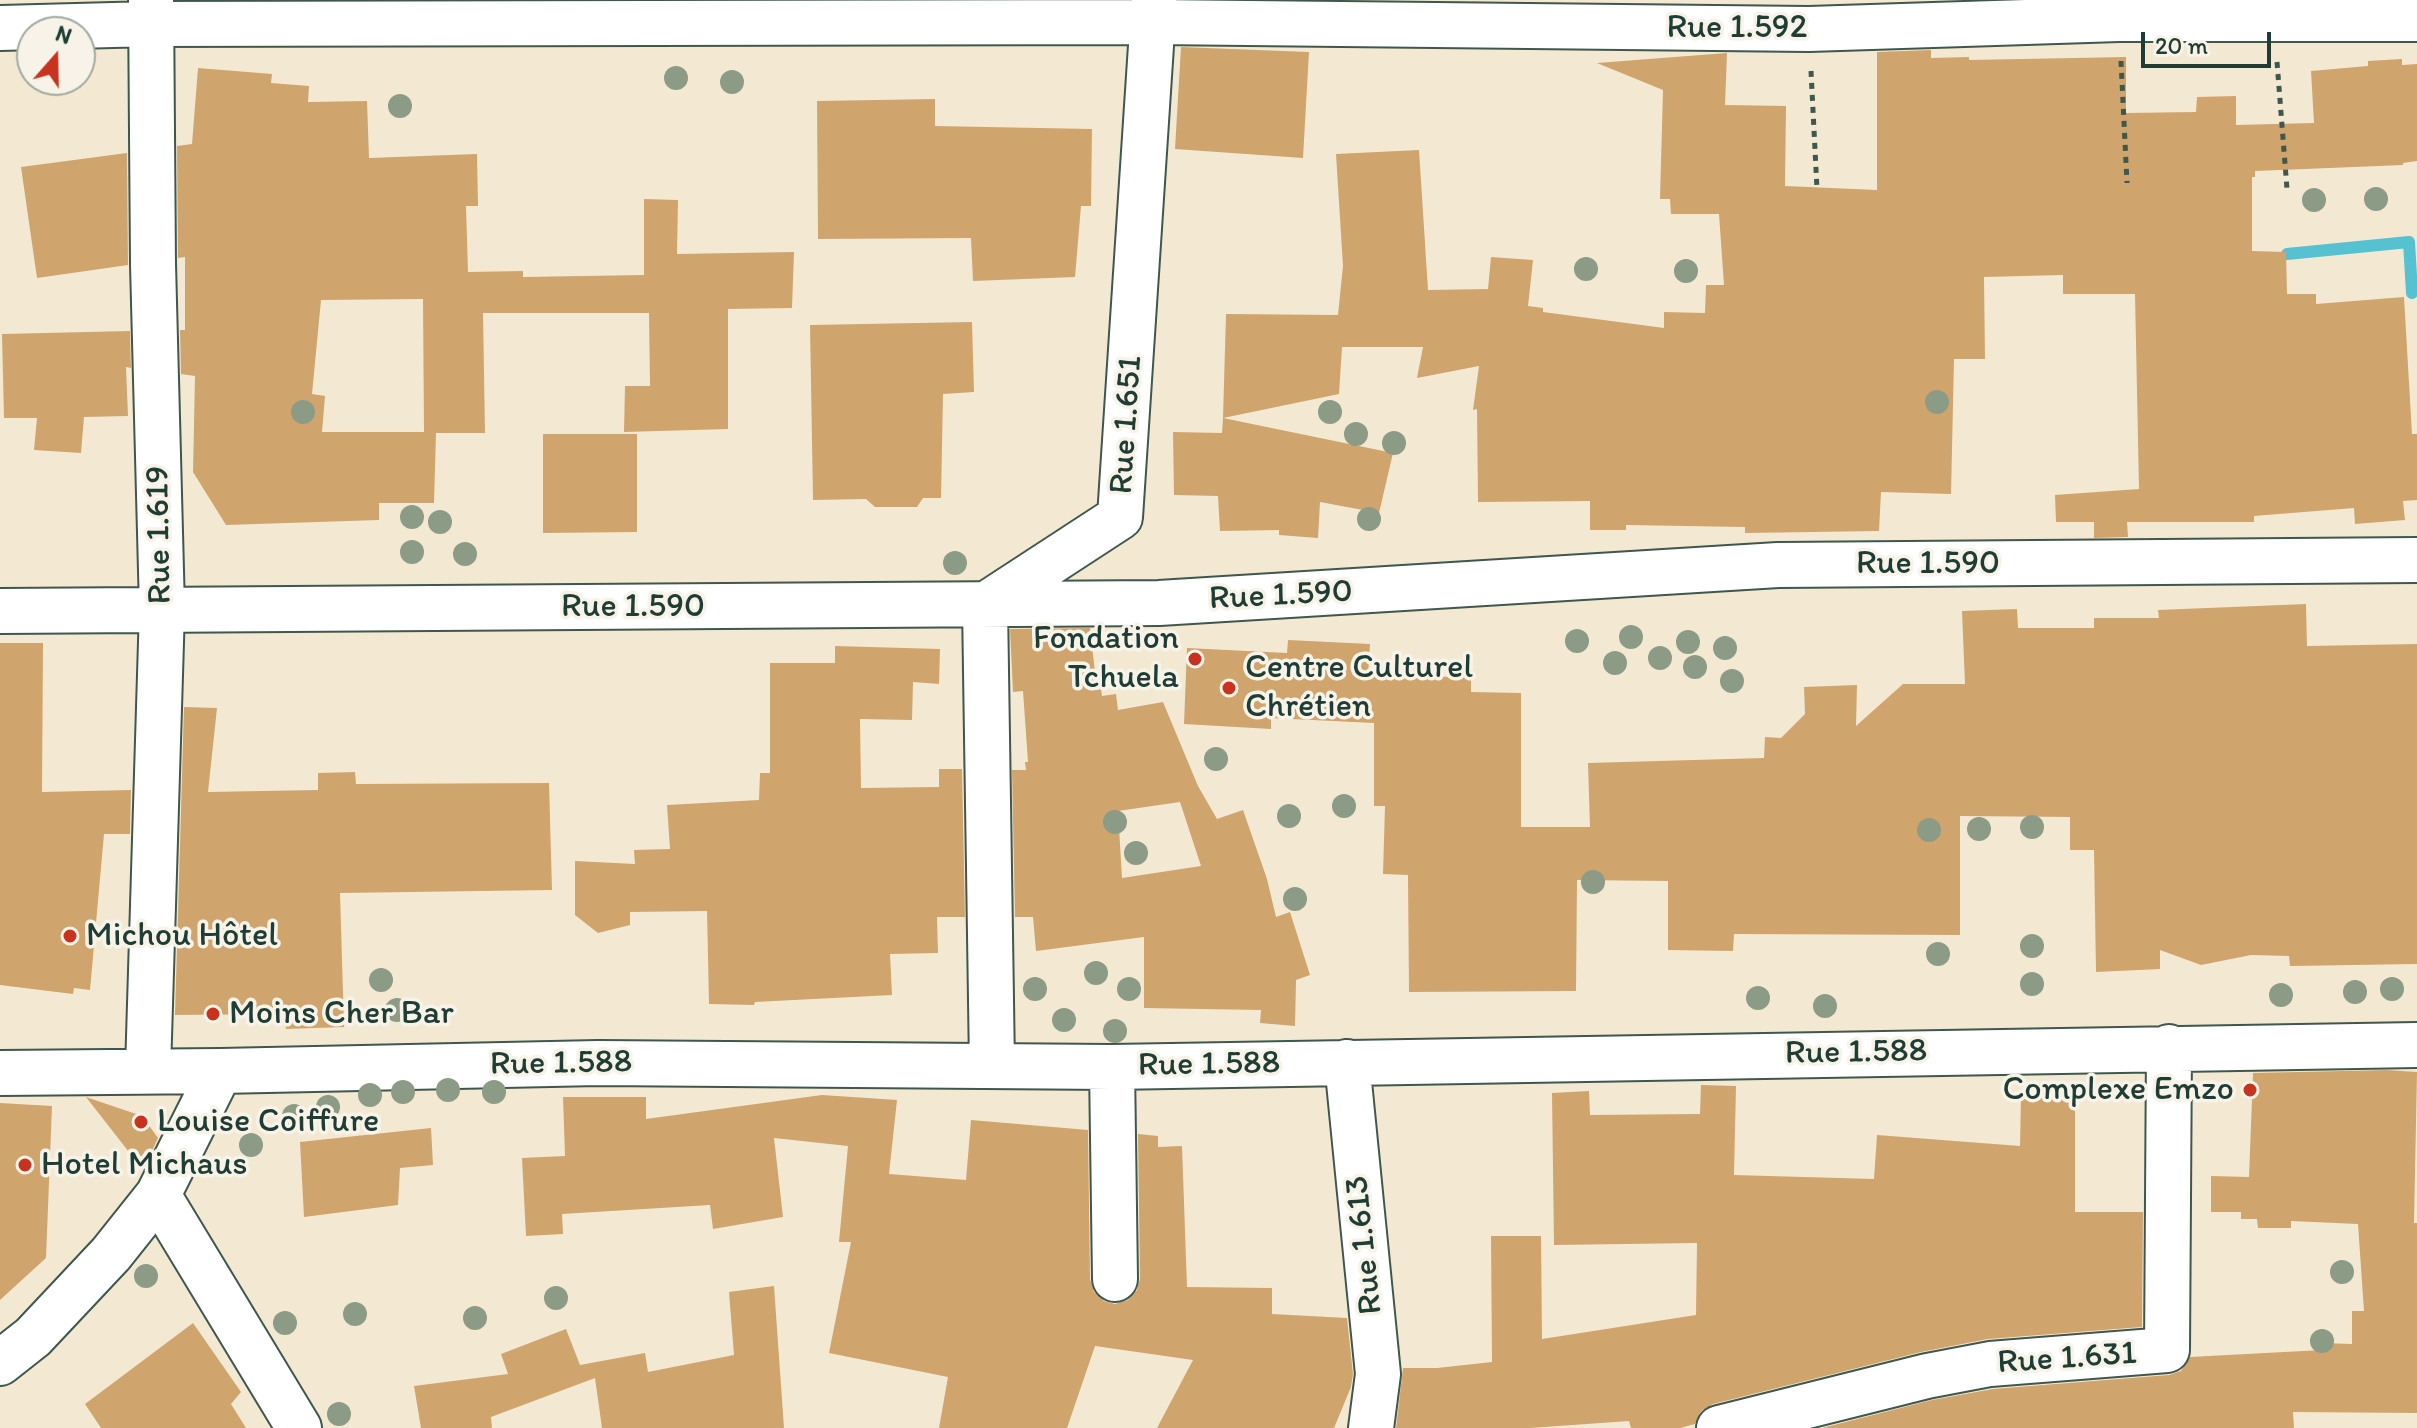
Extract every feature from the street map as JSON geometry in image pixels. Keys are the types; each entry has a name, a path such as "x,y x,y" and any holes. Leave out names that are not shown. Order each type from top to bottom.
{"street":[{"name":"Rue 1.592","path":"0,28 151,12 1154,11 1809,29 2119,19 2417,19"},
{"name":"Rue 1.651","path":"985,605 1120,517 1154,11"},
{"name":"Rue 1.619","path":"148,1070 162,609 153,264 151,12"},
{"name":"Rue 1.590","path":"0,611 1159,603 1778,565 2417,560"},
{"path":"985,605 992,1066"},
{"name":"Rue 1.588","path":"0,1073 598,1063 1112,1067 2417,1045"},
{"name":"Rue 1.631","path":"1719,1428 1927,1376 1990,1364 2167,1350 2169,1047"},
{"name":"Rue 1.613","path":"1347,1062 1378,1374 1371,1428"},
{"path":"1112,1067 1115,1279"},
{"path":"0,1363 33,1337 111,1254 158,1195 220,1071"},
{"path":"158,1195 299,1428"}],"path":[{"path":"2119,19 2127,183"},
{"path":"2273,19 2287,189"},
{"path":"1809,29 1817,189"}],"building":[{"path":"1181,47 1309,52 1303,158 1175,149"},
{"path":"1931,50 1931,58 1969,57 1969,60 2126,57 2126,113 2196,112 2197,97 2236,96 2236,125 2314,123 2311,71 2368,66 2368,61 2402,59 2402,65 2417,64 2417,161 2403,165 2255,171 2255,177 2252,177 2252,251 2286,252 2287,294 2316,294 2316,304 2404,297 2412,434 2417,434 2417,500 2403,501 2405,520 2355,524 2354,508 2254,516 2254,522 2127,522 2128,537 2094,538 2094,522 2056,522 2055,495 2139,489 2135,294 2063,294 2063,275 1984,277 1985,359 1954,359 1951,494 1881,492 1879,531 1745,533 1745,527 1626,525 1626,530 1590,530 1590,501 1478,502 1477,409 1473,410 1479,366 1417,378 1423,347 1342,347 1339,394 1223,418 1226,314 1338,315 1343,266 1336,154 1419,150 1428,290 1488,289 1491,257 1533,260 1528,306 1543,308 1543,312 1664,328 1664,312 1705,313 1706,285 1724,285 1719,214 1671,214 1670,199 1660,199 1663,90 1597,63 1727,53 1725,105 1786,106 1785,186 1877,190 1877,52"},
{"path":"198,68 272,74 271,83 309,86 308,102 367,101 369,158 477,154 478,206 466,206 468,272 523,271 523,277 644,275 644,199 678,200 677,254 794,252 792,308 728,309 728,429 624,432 625,386 650,386 649,313 483,313 485,433 436,433 434,503 379,503 379,520 226,525 193,472 195,376 181,374 180,330 185,330 185,257 178,258 177,146 192,144","holes":["423,299 424,432 322,432 325,396 312,394 321,300"]},
{"path":"935,99 935,126 1092,129 1091,206 1081,206 1075,277 973,281 971,238 818,239 817,101"},
{"path":"127,153 128,265 37,278 21,167"},
{"path":"972,322 974,392 943,394 941,498 923,498 917,507 875,507 866,499 813,500 810,325"},
{"path":"130,331 131,368 126,367 128,416 84,417 81,453 34,450 37,418 4,418 2,334"},
{"path":"1223,418 1393,453 1379,513 1320,502 1318,538 1279,535 1279,530 1220,531 1218,496 1174,495 1173,432 1222,433"},
{"path":"543,434 637,434 637,532 543,533"},
{"path":"2306,604 2307,646 2417,644 2417,964 2290,966 2289,956 2251,955 2201,965 2160,950 2160,969 2096,972 2094,850 2070,850 2070,817 1960,816 1960,935 1734,934 1733,951 1668,950 1668,881 1577,880 1576,991 1409,992 1408,875 1383,874 1385,806 1374,806 1374,723 1271,718 1271,729 1184,724 1187,648 1287,653 1288,640 1370,644 1368,676 1471,677 1471,692 1521,693 1521,827 1590,827 1588,763 1764,758 1765,737 1781,738 1805,714 1804,687 1857,685 1856,726 1903,684 1965,684 1962,611 2017,609 2018,628 2094,628 2094,618 2159,618 2158,610"},
{"path":"1090,628 1097,690 1101,689 1102,696 1116,694 1118,710 1163,702 1198,786 1217,819 1243,810 1267,879 1276,917 1290,912 1310,975 1296,980 1295,1026 1260,1023 1261,1010 1144,1008 1144,937 1036,951 1033,917 1015,917 1012,770 1026,770 1025,762 1028,762 1023,691 1013,692 1010,629","holes":["1180,802 1201,866 1122,878 1118,811"]},
{"path":"0,643 43,643 42,792 131,790 130,834 104,834 90,990 74,988 73,994 0,985"},
{"path":"835,646 940,649 939,684 913,682 912,720 860,719 861,788 939,787 939,769 962,769 965,917 937,917 938,953 890,954 892,995 755,1002 754,1005 709,1004 707,911 630,912 630,925 598,933 575,915 575,861 635,864 634,850 670,849 667,805 759,800 760,773 770,773 770,663 835,663"},
{"path":"184,707 217,708 208,792 318,790 318,773 355,772 356,784 549,783 552,890 340,893 344,1027 286,1029 285,1014 175,1015"},
{"path":"2417,1072 2414,1223 2417,1223 2417,1413 2293,1412 2294,1428 1822,1428 1932,1400 1993,1389 2169,1375 2181,1371 2190,1357 2322,1350 2322,1343 2352,1344 2352,1311 2364,1311 2358,1224 2291,1221 2291,1228 2258,1228 2257,1219 2241,1219 2241,1212 2211,1212 2211,1176 2249,1177 2253,1073"},
{"path":"1701,1085 1736,1086 1734,1175 1874,1179 1877,1135 2020,1146 2021,1097 2075,1098 2075,1212 2143,1212 2142,1327 1988,1339 1921,1352 1713,1404 1701,1411 1695,1424 1680,1428 1631,1428 1629,1421 1530,1428 1396,1428 1403,1368 1492,1362 1491,1236 1541,1236 1542,1339 1696,1315 1697,1243 1554,1245 1552,1093 1589,1091 1590,1115 1700,1114"},
{"path":"822,1095 897,1100 889,1174 966,1180 971,1120 1088,1130 1090,1279 1094,1292 1104,1301 1115,1304 1128,1300 1137,1290 1140,1279 1138,1134 1158,1136 1158,1147 1182,1146 1187,1287 1272,1288 1272,1314 1347,1318 1353,1374 1351,1387 1334,1428 1157,1428 1193,1360 1095,1346 1067,1428 939,1428 948,1377 829,1353 851,1242 839,1242 848,1146 774,1138 783,1217 713,1229 710,1205 562,1214 563,1234 526,1236 522,1158 565,1156 563,1097 646,1097 646,1119"},
{"path":"86,1097 142,1116 158,1138 143,1170"},
{"name":"Hotel Michaus","path":"0,1103 52,1106 46,1258 0,1300"},
{"path":"431,1128 433,1165 400,1168 398,1205 304,1217 300,1142"},
{"path":"774,1286 784,1428 602,1428 595,1378 491,1417 492,1428 421,1428 414,1386 508,1374 501,1354 566,1329 580,1365 645,1353 648,1372 734,1355 729,1292"},
{"path":"193,1323 241,1392 231,1404 246,1428 101,1428 85,1404"}],"waterway":[{"path":"2287,254 2409,242 2412,293"}],"place":[{"name":"Fondation Tchuela","path":"1195,659"},
{"name":"Centre Culturel Chrétien","path":"1229,688"},
{"name":"Michou Hôtel","path":"70,936"},
{"name":"Moins Cher Bar","path":"213,1014"},
{"name":"Complexe Emzo","path":"2250,1090"},
{"name":"Louise Coiffure","path":"141,1122"},
{"name":"Hotel Michaus","path":"25,1165"}]}
